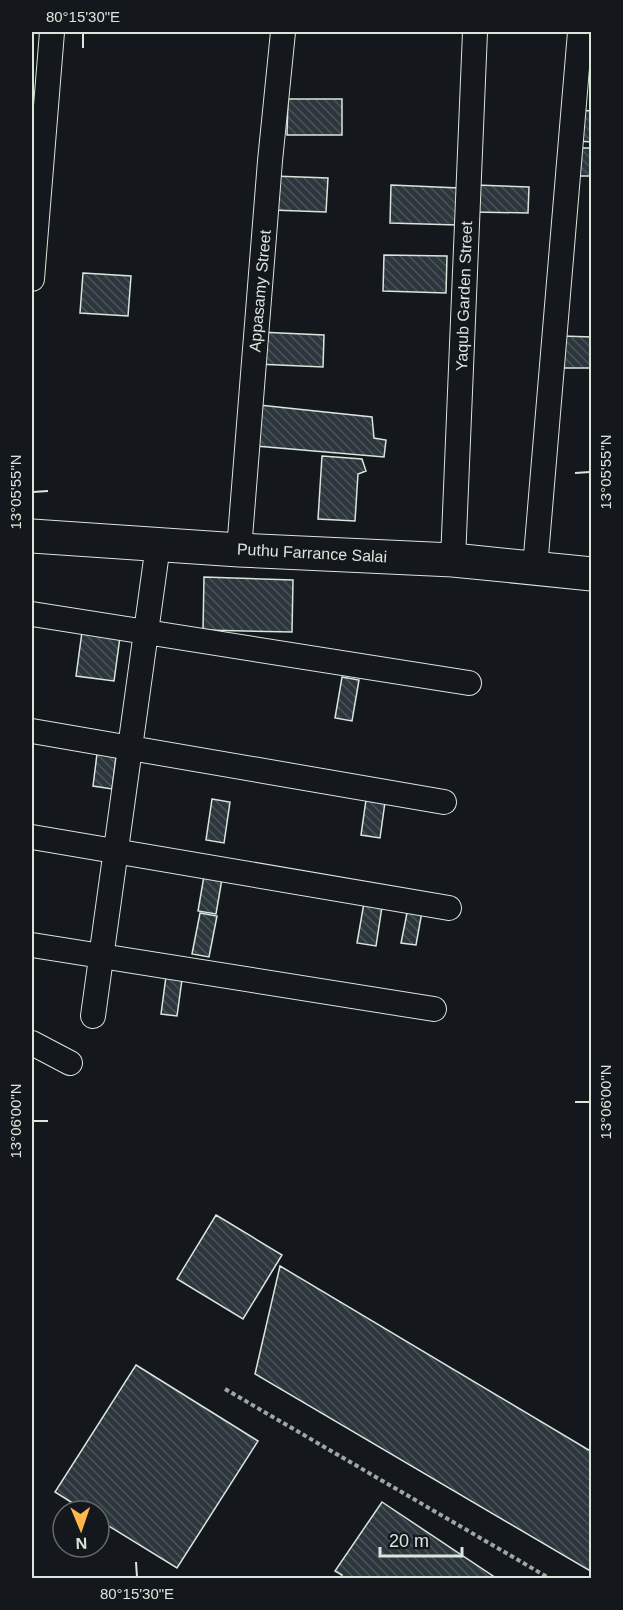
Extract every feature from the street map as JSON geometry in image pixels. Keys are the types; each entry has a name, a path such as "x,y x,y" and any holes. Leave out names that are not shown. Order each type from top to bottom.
{"street":[{"path":"32,279 52,32"},
{"name":"Appasamy Street","path":"239,550 270,161 283,32"},
{"name":"Yaqub Garden Street","path":"453,560 476,32"},
{"path":"535,568 580,32"},
{"name":"Puthu Farrance Salai","path":"32,536 239,550 453,560 591,574"},
{"path":"93,1016 158,545"},
{"path":"32,614 469,683"},
{"path":"32,731 444,801"},
{"path":"32,837 449,908"},
{"path":"32,945 434,1009"},
{"path":"32,1043 70,1064"}],"path":[{"path":"225,1389 549,1578"}],"building":[{"path":"288,99 342,99 342,135 287,135"},
{"path":"579,110 592,111 592,142 577,141"},
{"path":"575,148 592,148 592,176 574,176"},
{"path":"273,176 328,178 326,212 272,210"},
{"path":"391,185 459,188 457,225 390,223"},
{"path":"476,185 529,187 528,213 475,212"},
{"path":"384,255 447,256 446,293 383,291"},
{"path":"83,273 131,276 128,316 80,313"},
{"path":"259,332 324,335 323,367 257,364"},
{"path":"562,336 592,337 592,368 561,368"},
{"path":"259,405 372,417 374,438 386,440 384,457 256,446"},
{"path":"322,456 362,459 366,471 358,474 355,521 318,519"},
{"path":"204,577 293,580 292,632 203,630"},
{"path":"82,632 120,637 114,681 76,676"},
{"path":"342,677 359,680 352,721 335,718"},
{"path":"98,746 117,748 112,789 93,786"},
{"path":"367,793 386,795 380,838 361,835"},
{"path":"212,799 230,802 224,843 206,840"},
{"path":"205,870 223,873 216,914 198,911"},
{"path":"365,897 383,900 376,946 357,943"},
{"path":"409,903 423,906 416,945 401,943"},
{"path":"200,913 217,916 209,957 192,954"},
{"path":"167,969 183,972 177,1016 161,1014"},
{"path":"216,1215 282,1255 243,1319 177,1279"},
{"path":"280,1266 592,1452 592,1572 255,1374"},
{"path":"136,1365 258,1441 177,1568 111,1527 111,1499 66,1499 55,1492"},
{"path":"382,1502 496,1578 340,1578 342,1575 335,1571"}]}
